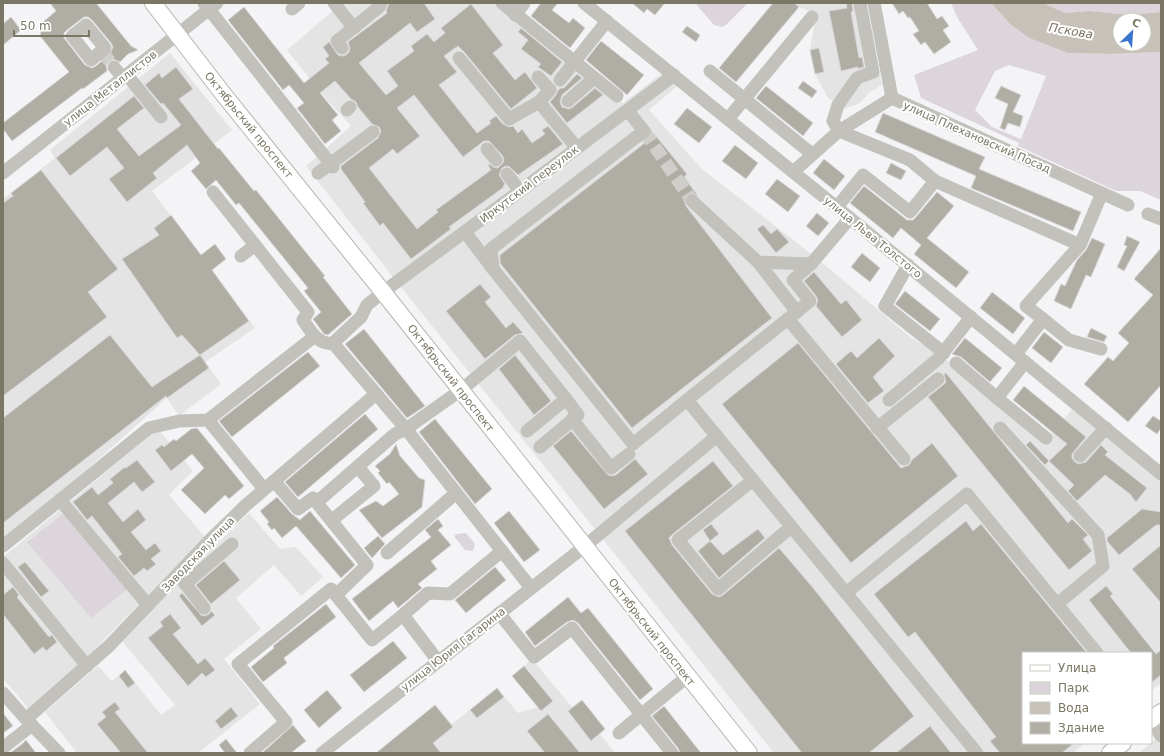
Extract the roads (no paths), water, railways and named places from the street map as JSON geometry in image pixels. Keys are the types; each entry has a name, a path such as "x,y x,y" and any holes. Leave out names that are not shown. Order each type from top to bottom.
{"main road":[{"name":"Октябрьский проспект","path":"152,3 749,753"},
{"path":"1152,719 1161,712"},
{"path":"1110,753 1122,744"}],"street":[{"path":"334,3 354,28"},
{"path":"342,48 337,41 379,7 381,3"},
{"path":"502,3 617,96"},
{"path":"515,15 524,3"},
{"name":"улица Льва Толстого","path":"584,3 837,207 1161,474"},
{"path":"860,3 873,72 857,78 838,105 833,121 839,131 910,160 934,181 1080,245"},
{"name":"улица Плехановский Посад","path":"874,3 892,98 1128,205"},
{"name":"улица Металлистов","path":"3,173 178,35 210,5"},
{"path":"210,5 332,165"},
{"path":"728,119 812,17"},
{"path":"560,80 607,21"},
{"path":"459,58 509,119 539,102 550,90 538,77"},
{"path":"114,66 161,117"},
{"path":"710,71 812,154"},
{"name":"Иркутский переулок","path":"333,343 362,317 368,305 383,292 628,111 674,75"},
{"path":"568,101 594,78"},
{"path":"794,172 839,131 892,98"},
{"path":"539,102 578,148"},
{"path":"493,269 491,249 644,131 628,111"},
{"path":"318,173 332,165 372,132"},
{"path":"487,149 496,160"},
{"path":"507,174 520,191"},
{"path":"837,207 863,175 910,212 934,181"},
{"path":"213,192 308,312 303,320 315,336 323,343 333,343 406,429 531,588"},
{"path":"1101,349 1069,340 1026,306 1080,245 1102,193"},
{"path":"692,201 758,262 792,316 877,428 904,459"},
{"path":"1148,214 1161,219"},
{"path":"465,232 633,444 810,302 793,280 811,264 850,218"},
{"path":"241,256 255,245"},
{"path":"758,262 811,264"},
{"path":"908,266 885,306 944,353"},
{"path":"889,400 944,353 971,317"},
{"path":"997,398 1043,319"},
{"path":"3,546 60,500 151,422 208,420 315,336"},
{"path":"317,502 395,434 406,429 461,390 520,341 578,415 540,447"},
{"path":"956,363 1046,438"},
{"path":"877,428 938,380"},
{"name":"Заводская улица","path":"3,748 109,646 148,605 181,579 211,539 269,485 376,394"},
{"path":"527,431 566,399"},
{"path":"687,400 977,753"},
{"path":"572,419 611,468 629,454"},
{"path":"208,420 269,485 298,509 313,498 367,565 336,596"},
{"path":"1000,428 1098,535 1103,566 1057,604"},
{"path":"1080,456 1106,428"},
{"name":"улица Юрия Гагарина","path":"322,753 585,546 717,436"},
{"path":"332,520 374,486 358,467"},
{"path":"753,480 678,540 718,589 791,527"},
{"path":"386,553 456,493"},
{"path":"846,593 967,494 1096,652"},
{"path":"60,500 148,605"},
{"path":"204,608 181,579 232,544"},
{"path":"250,753 286,722 238,664 330,589 372,640 428,593 450,594 502,551"},
{"path":"3,563 87,666"},
{"path":"499,613 534,657 572,628 672,753"},
{"path":"403,615 438,661"},
{"path":"619,733 688,676"},
{"path":"3,693 59,753"},
{"path":"1152,722 1161,736"}],"water":[{"name":"Пскова","path":"991,3 1043,3 1065,13 1089,11 1112,13 1112,52 1152,52 1152,13 1161,12 1161,52 1110,54 1068,53 1029,38 1011,25"}],"tunnel":[{"path":"102,51 114,67"},
{"path":"644,131 692,201"}]}
